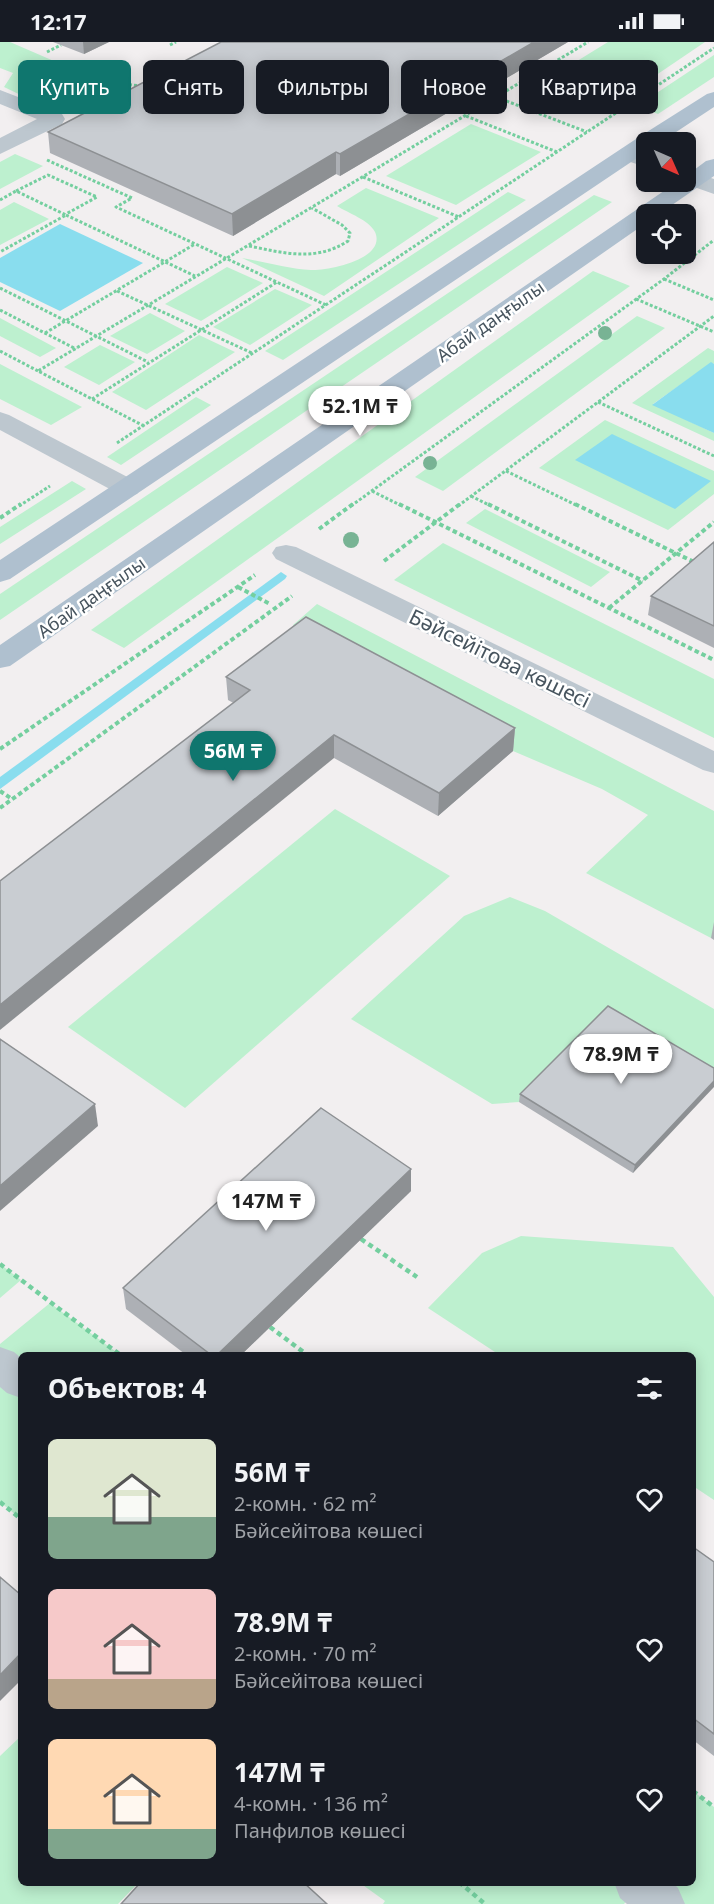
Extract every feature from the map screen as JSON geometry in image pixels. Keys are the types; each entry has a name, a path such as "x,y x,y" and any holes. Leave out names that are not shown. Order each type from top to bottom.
{"main road":[{"path":"667,132 714,98"},
{"path":"0,573 636,154"},
{"name":"Абай даңғылы","path":"0,659 702,177"}],"street":[{"path":"0,96 54,119 4,145"},
{"path":"0,420 128,488"},
{"name":"Бәйсейітова көшесі","path":"286,553 714,763"},
{"path":"0,1364 18,1379"},
{"path":"641,1886 662,1904"}],"path":[{"path":"170,45 176,42"},
{"path":"558,60 588,42"},
{"path":"46,52 61,45"},
{"path":"658,85 714,48"},
{"path":"507,101 587,132"},
{"path":"38,371 468,114"},
{"path":"0,518 144,426 614,114"},
{"path":"465,116 557,152"},
{"path":"4,145 132,198 116,207 326,304"},
{"path":"0,200 48,175 97,197 0,252"},
{"path":"363,177 459,217"},
{"path":"16,191 196,276"},
{"path":"248,246 311,256 327,254 348,241 350,233 342,225 312,207"},
{"path":"696,255 714,240"},
{"path":"45,333 196,244"},
{"path":"0,748 286,553 684,264"},
{"path":"664,279 714,300"},
{"path":"92,399 277,282"},
{"path":"0,288 148,363"},
{"path":"117,290 253,353"},
{"path":"636,299 714,332"},
{"path":"0,310 76,348"},
{"path":"384,561 714,316"},
{"path":"0,351 144,426"},
{"path":"598,402 714,456"},
{"path":"506,471 705,567"},
{"path":"372,491 714,660"},
{"path":"471,496 643,581"},
{"path":"609,608 714,522"},
{"path":"237,587 270,604"},
{"path":"0,808 277,608"},
{"path":"0,791 12,799"},
{"path":"361,1239 417,1277"},
{"path":"0,1264 116,1352"},
{"path":"270,1327 303,1352"},
{"path":"0,1502 18,1517"},
{"path":"696,1793 714,1807"},
{"path":"464,1886 485,1904"}],"green space":[{"path":"0,42 10,42 52,60 18,60 18,94 4,87 13,73 0,68"},
{"path":"608,42 705,42 658,74 658,60 579,60"},
{"path":"714,55 714,77 658,114 658,92"},
{"path":"471,124 541,152 456,205 386,176"},
{"path":"15,154 43,166 0,189 0,162"},
{"path":"366,188 439,218 324,296 242,258 286,267 319,270 342,266 365,256 376,241 375,232 363,220 337,206"},
{"path":"508,192 526,200 283,360 265,351"},
{"path":"594,195 612,202 0,620 0,594"},
{"path":"14,202 49,219 0,245 0,210"},
{"path":"227,267 263,283 201,321 165,304"},
{"path":"593,271 630,286 124,648 91,630"},
{"path":"275,289 312,305 250,345 213,327"},
{"path":"150,313 185,331 147,354 110,336"},
{"path":"637,316 665,328 443,491 415,477"},
{"path":"0,318 56,348 40,357 0,336"},
{"path":"199,335 235,352 146,410 112,392"},
{"path":"100,345 135,362 99,385 64,367"},
{"path":"708,348 714,351 714,364 711,363 653,404 714,433 714,441 632,403"},
{"path":"0,364 82,407 51,425 0,399"},
{"path":"196,397 211,405 121,465 107,457"},
{"path":"605,420 714,471 714,494 668,530 539,468"},
{"path":"72,481 86,489 0,544 0,527"},
{"path":"485,509 610,572 591,587 466,523"},
{"path":"443,543 714,679 714,738 394,580"},
{"path":"317,604 714,811 714,935 711,938 586,873 648,815 602,789 513,751 306,640 293,625"},
{"path":"335,809 450,876 185,1108 68,1027"},
{"path":"510,897 545,911 714,1009 714,1077 607,1014 519,1102 492,1104 351,1019 464,916"},
{"path":"521,1236 673,1247 714,1297 714,1500 696,1488 696,1352 495,1352 428,1308 482,1253"},
{"path":"0,1264 21,1280 0,1298"},
{"path":"50,1303 116,1352 18,1352 18,1517 0,1502 0,1344"},
{"path":"18,1739 18,1886 135,1886 118,1904 0,1904 0,1756"},
{"path":"696,1793 714,1807 714,1904 661,1904 638,1886 696,1886"},
{"path":"364,1886 638,1886 624,1904 383,1904 385,1901"}],"water":[{"path":"60,224 143,263 60,311 0,282 0,258"},
{"path":"711,362 714,364 714,433 652,405"},
{"path":"612,434 711,481 675,509 575,460"}],"building":[{"path":"221,42 534,42 503,60 401,60 401,114 409,114 340,154 336,152 232,214 48,132 83,114 131,114 131,89 143,83 143,114 244,114 244,60 186,60"},
{"path":"714,542 714,626 651,596"},
{"path":"306,617 515,728 439,793 334,735 0,1005 0,881 250,690 226,677"},
{"path":"608,1006 714,1068 714,1081 635,1165 520,1094"},
{"path":"0,1039 95,1104 0,1186"},
{"path":"321,1108 411,1169 220,1352 207,1352 123,1288"},
{"path":"696,1549 714,1562 714,1734 696,1720"},
{"path":"0,1577 18,1592 18,1656 0,1675"},
{"path":"137,1886 307,1886 327,1904 121,1904"}],"waterway":[{"path":"0,784 281,576"}]}
